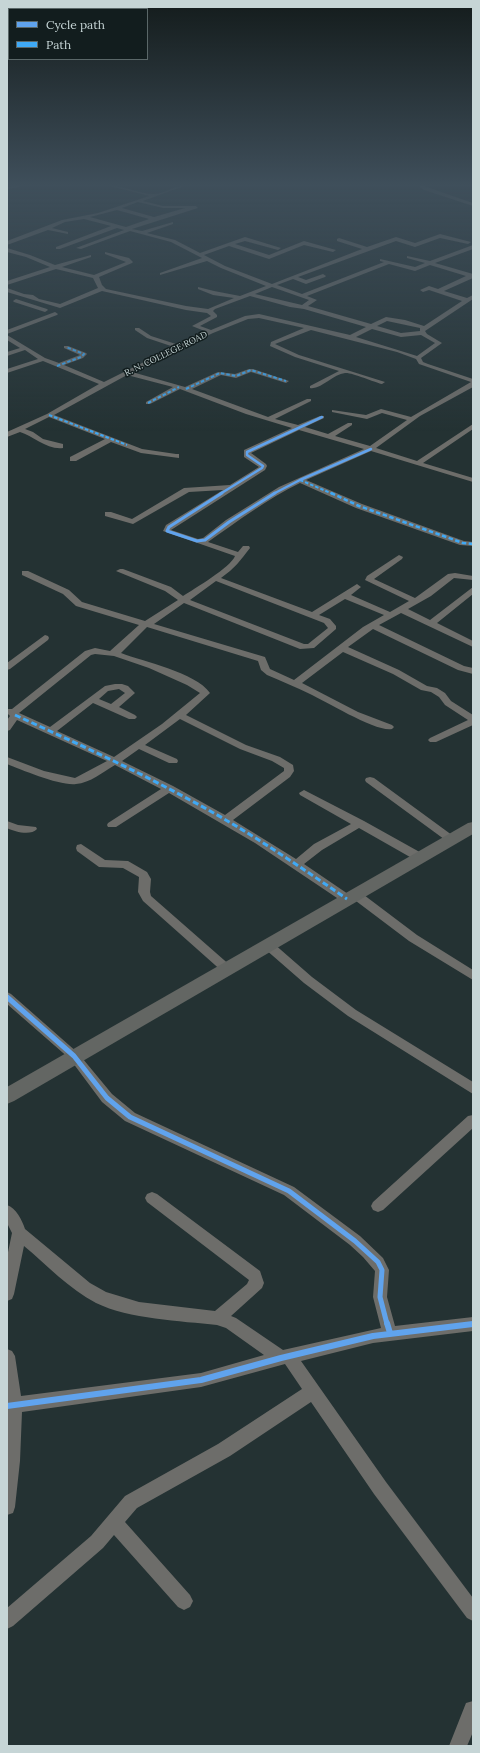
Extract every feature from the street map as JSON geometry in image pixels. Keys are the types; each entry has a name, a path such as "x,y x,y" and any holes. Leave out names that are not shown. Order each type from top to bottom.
{"main road":[{"path":"7,1096 74,1056 228,970 473,827"}],"street":[{"path":"7,283 52,268"},
{"path":"57,268 95,277 116,268"},
{"path":"162,274 180,268"},
{"path":"227,268 270,286 304,295 315,301 304,306 305,307"},
{"path":"7,290 60,306 102,289 186,308 209,311 216,306 250,294 313,268"},
{"path":"304,295 375,268"},
{"path":"446,268 472,275"},
{"path":"439,291 472,275"},
{"path":"291,277 306,282 323,276"},
{"path":"95,277 97,278 99,286 102,289"},
{"path":"459,281 466,283"},
{"path":"200,288 217,294 242,297"},
{"path":"423,290 428,288 471,299"},
{"path":"250,294 290,305 305,307 404,335 424,331 471,299"},
{"path":"7,332 55,314 16,301 25,296"},
{"path":"38,308 50,304"},
{"name":"R. N. COLLEGE ROAD","path":"209,311 215,316 195,326 211,332"},
{"path":"211,332 247,317 255,316 351,337 418,358 421,363 473,381"},
{"path":"351,337 386,319 405,322 424,331 439,343 418,358"},
{"path":"310,328 275,342 272,345 282,350 344,371 382,382"},
{"path":"137,329 150,337 180,347"},
{"name":"R. N. COLLEGE ROAD","path":"8,433 49,415 104,384 211,332"},
{"path":"7,337 57,366 104,384"},
{"path":"57,366 81,357 84,354 66,347"},
{"path":"7,354 26,348"},
{"path":"7,372 43,359"},
{"path":"148,403 220,373 236,376 251,370 286,381"},
{"path":"312,386 344,371"},
{"path":"127,373 182,388 269,419 329,438 473,480"},
{"path":"201,541 251,508 300,480 371,449 411,419 473,384"},
{"path":"462,390 473,393"},
{"path":"269,419 309,400"},
{"path":"334,410 364,416 381,411 411,419"},
{"path":"49,415 146,452 176,456"},
{"path":"239,554 207,545 201,541 170,533 167,529 262,468 263,466 247,455 247,452 322,417"},
{"path":"329,438 350,424"},
{"path":"418,463 473,426"},
{"path":"19,429 31,433 42,440 60,446"},
{"path":"73,458 111,439"},
{"path":"300,480 398,520 463,543 473,544"},
{"path":"108,514 133,522 188,490 233,486"},
{"path":"7,728 12,712 88,653 95,651 108,654 114,653 147,624 215,578 237,561 239,554 246,548"},
{"path":"399,557 369,580 416,602"},
{"path":"120,571 168,589 183,600 303,647 311,646 332,628 330,623 215,578"},
{"path":"25,573 66,592 79,604 262,659 266,670 333,701 355,714 389,727"},
{"path":"295,684 372,626 416,602 436,589 451,576 461,576 473,579"},
{"path":"312,616 357,587"},
{"path":"431,623 473,590"},
{"path":"344,595 390,615"},
{"path":"401,609 473,644"},
{"path":"372,626 461,668 473,671"},
{"path":"7,667 45,638"},
{"path":"342,648 396,672 424,688 434,690 442,695 448,703 473,720 432,740"},
{"path":"7,760 43,775 76,781 88,778 116,761 204,696 204,690 160,668 144,662 130,660 114,653"},
{"path":"51,731 110,687 121,687 129,691 130,693 112,708"},
{"path":"92,699 132,717"},
{"path":"12,712 116,761 169,788 352,897 473,976"},
{"path":"179,715 243,747 280,761 289,767 289,771 286,775 224,820"},
{"path":"138,745 173,761"},
{"path":"370,780 452,840"},
{"path":"112,825 169,788"},
{"path":"304,793 360,822 420,858"},
{"path":"297,864 318,846 360,822"},
{"path":"7,824 16,828 32,829"},
{"path":"81,848 103,864 124,864 130,866 143,875 145,880 144,892 147,898 228,970"},
{"path":"269,946 308,980 352,1013 473,1089"},
{"path":"7,998 74,1056 107,1098 130,1117 274,1184 302,1199 375,1259 382,1269 383,1279 380,1297 390,1333"},
{"path":"378,1206 473,1120"},
{"path":"152,1198 255,1276 257,1283 252,1289 217,1318"},
{"path":"7,1211 16,1224 19,1233 7,1294"},
{"path":"19,1233 85,1288 102,1298 139,1309 217,1318 231,1323 245,1331 285,1357 313,1391 380,1488 473,1612"},
{"path":"11,1405 201,1380 285,1357 373,1336 473,1324"},
{"path":"7,1356 11,1405 12,1461 7,1507"},
{"path":"7,1620 97,1542 131,1502 207,1460 313,1391"},
{"path":"114,1522 184,1601"},
{"path":"458,1746 473,1710"}],"marked path":[{"path":"57,366 81,357 84,354 66,347"},
{"path":"186,389 220,373 236,376 251,370 286,381"},
{"path":"148,403 179,387"},
{"path":"49,415 127,445"},
{"path":"300,480 359,506 463,543 473,544"},
{"path":"15,715 92,750 191,800 259,840 347,899"}],"cycle path":[{"path":"322,417 247,452 247,455 263,466 262,468 169,527 167,531 197,541 205,540 229,522 282,489 371,449"},
{"path":"7,997 74,1056 107,1098 130,1117 289,1191 310,1205 368,1252 378,1262 382,1270 383,1277 380,1297 390,1333"},
{"path":"7,1406 201,1380 281,1358 373,1336 473,1324"}]}
